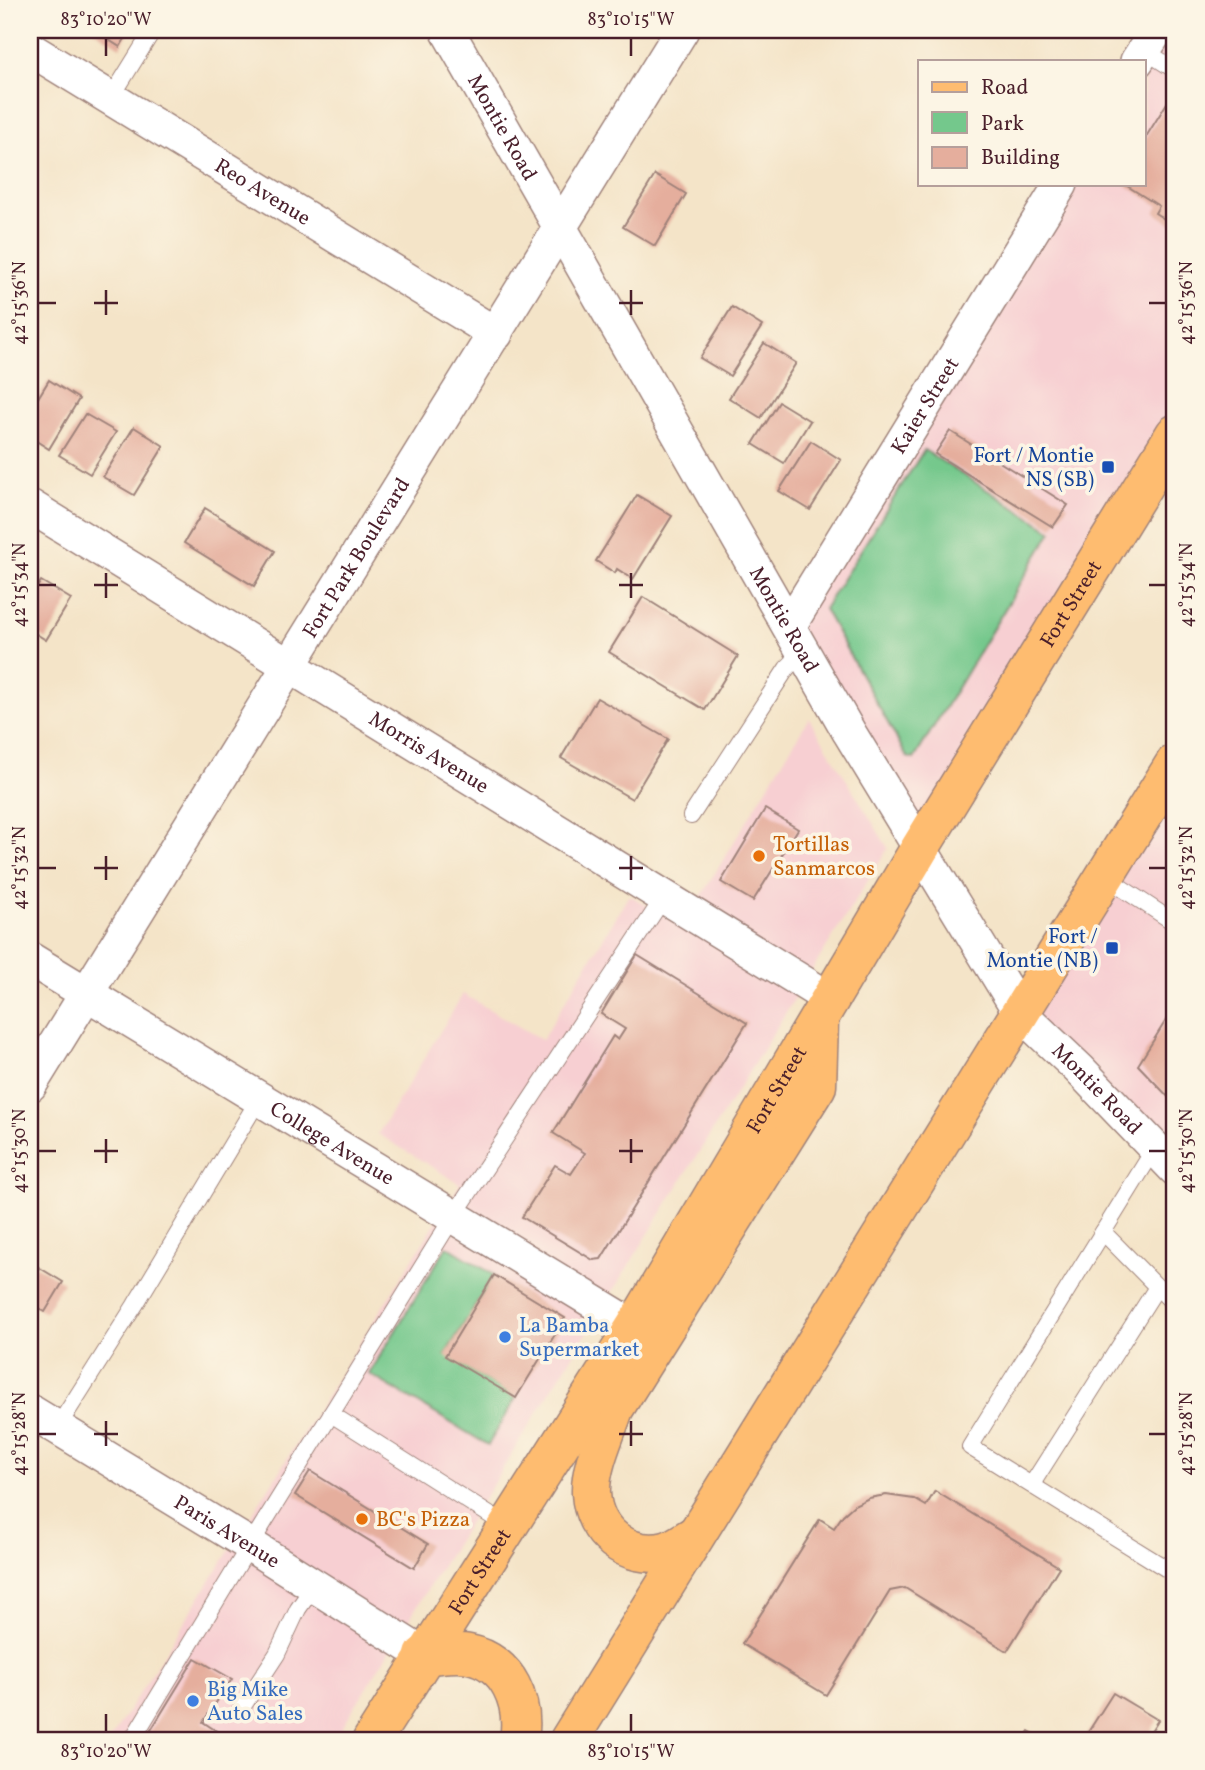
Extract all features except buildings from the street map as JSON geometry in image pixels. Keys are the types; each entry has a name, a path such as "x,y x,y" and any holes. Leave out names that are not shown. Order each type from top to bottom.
{"main road":[{"name":"Fort Street","path":"372,1740 635,1327 920,848 1175,434"},
{"path":"569,1740 1175,763"},
{"path":"695,1535 666,1550 637,1552 612,1541 597,1520 591,1493 596,1465 614,1409 817,1086 825,1007"},
{"path":"424,1655 466,1653 498,1668 512,1685 520,1707 519,1740"}],"street":[{"name":"Montie Road","path":"447,30 796,639 1021,1014 1079,1069 1165,1158"},
{"name":"Fort Park Boulevard","path":"30,1085 496,334 673,35"},
{"name":"Reo Avenue","path":"30,49 496,334"},
{"name":"Kaier Street","path":"796,639 1060,186"},
{"name":"Morris Avenue","path":"30,506 664,897 825,1007"},
{"name":"College Avenue","path":"30,959 635,1327"},
{"name":"Paris Avenue","path":"43,1420 250,1545 424,1655"}],"lane":[{"path":"111,99 153,30"},
{"path":"1146,47 1175,70"},
{"path":"691,816 787,668 796,639"},
{"path":"1105,877 1175,923"},
{"path":"132,1740 453,1217 664,897"},
{"path":"43,1420 135,1305 259,1099"},
{"path":"1165,1158 1103,1233 970,1447 1175,1574"},
{"path":"1103,1233 1175,1305"},
{"path":"1032,1484 1157,1287"},
{"path":"331,1414 507,1526"},
{"path":"241,1709 277,1654 298,1609 314,1586"}],"shaded area":[{"path":"1157,30 1175,30 1175,434 920,848 789,626 1060,186 1146,186 1144,60"},
{"path":"809,718 888,848 334,1740 110,1740 460,1184 378,1134 463,994 542,1040 629,895 683,926"},
{"path":"1175,763 1175,1169 1021,1014"}],"green space":[{"path":"924,450 1052,531 914,759 907,757 824,609"},
{"path":"447,1246 494,1275 445,1355 516,1398 488,1445 369,1374"}],"place":[{"name":"Fort / Montie NS (SB)","path":"1108,467"},
{"name":"Tortillas Sanmarcos","path":"759,856"},
{"name":"Fort / Montie (NB)","path":"1112,948"},
{"name":"La Bamba Supermarket","path":"505,1337"},
{"name":"BC's Pizza","path":"362,1519"},
{"name":"Big Mike Auto Sales","path":"193,1701"}]}
